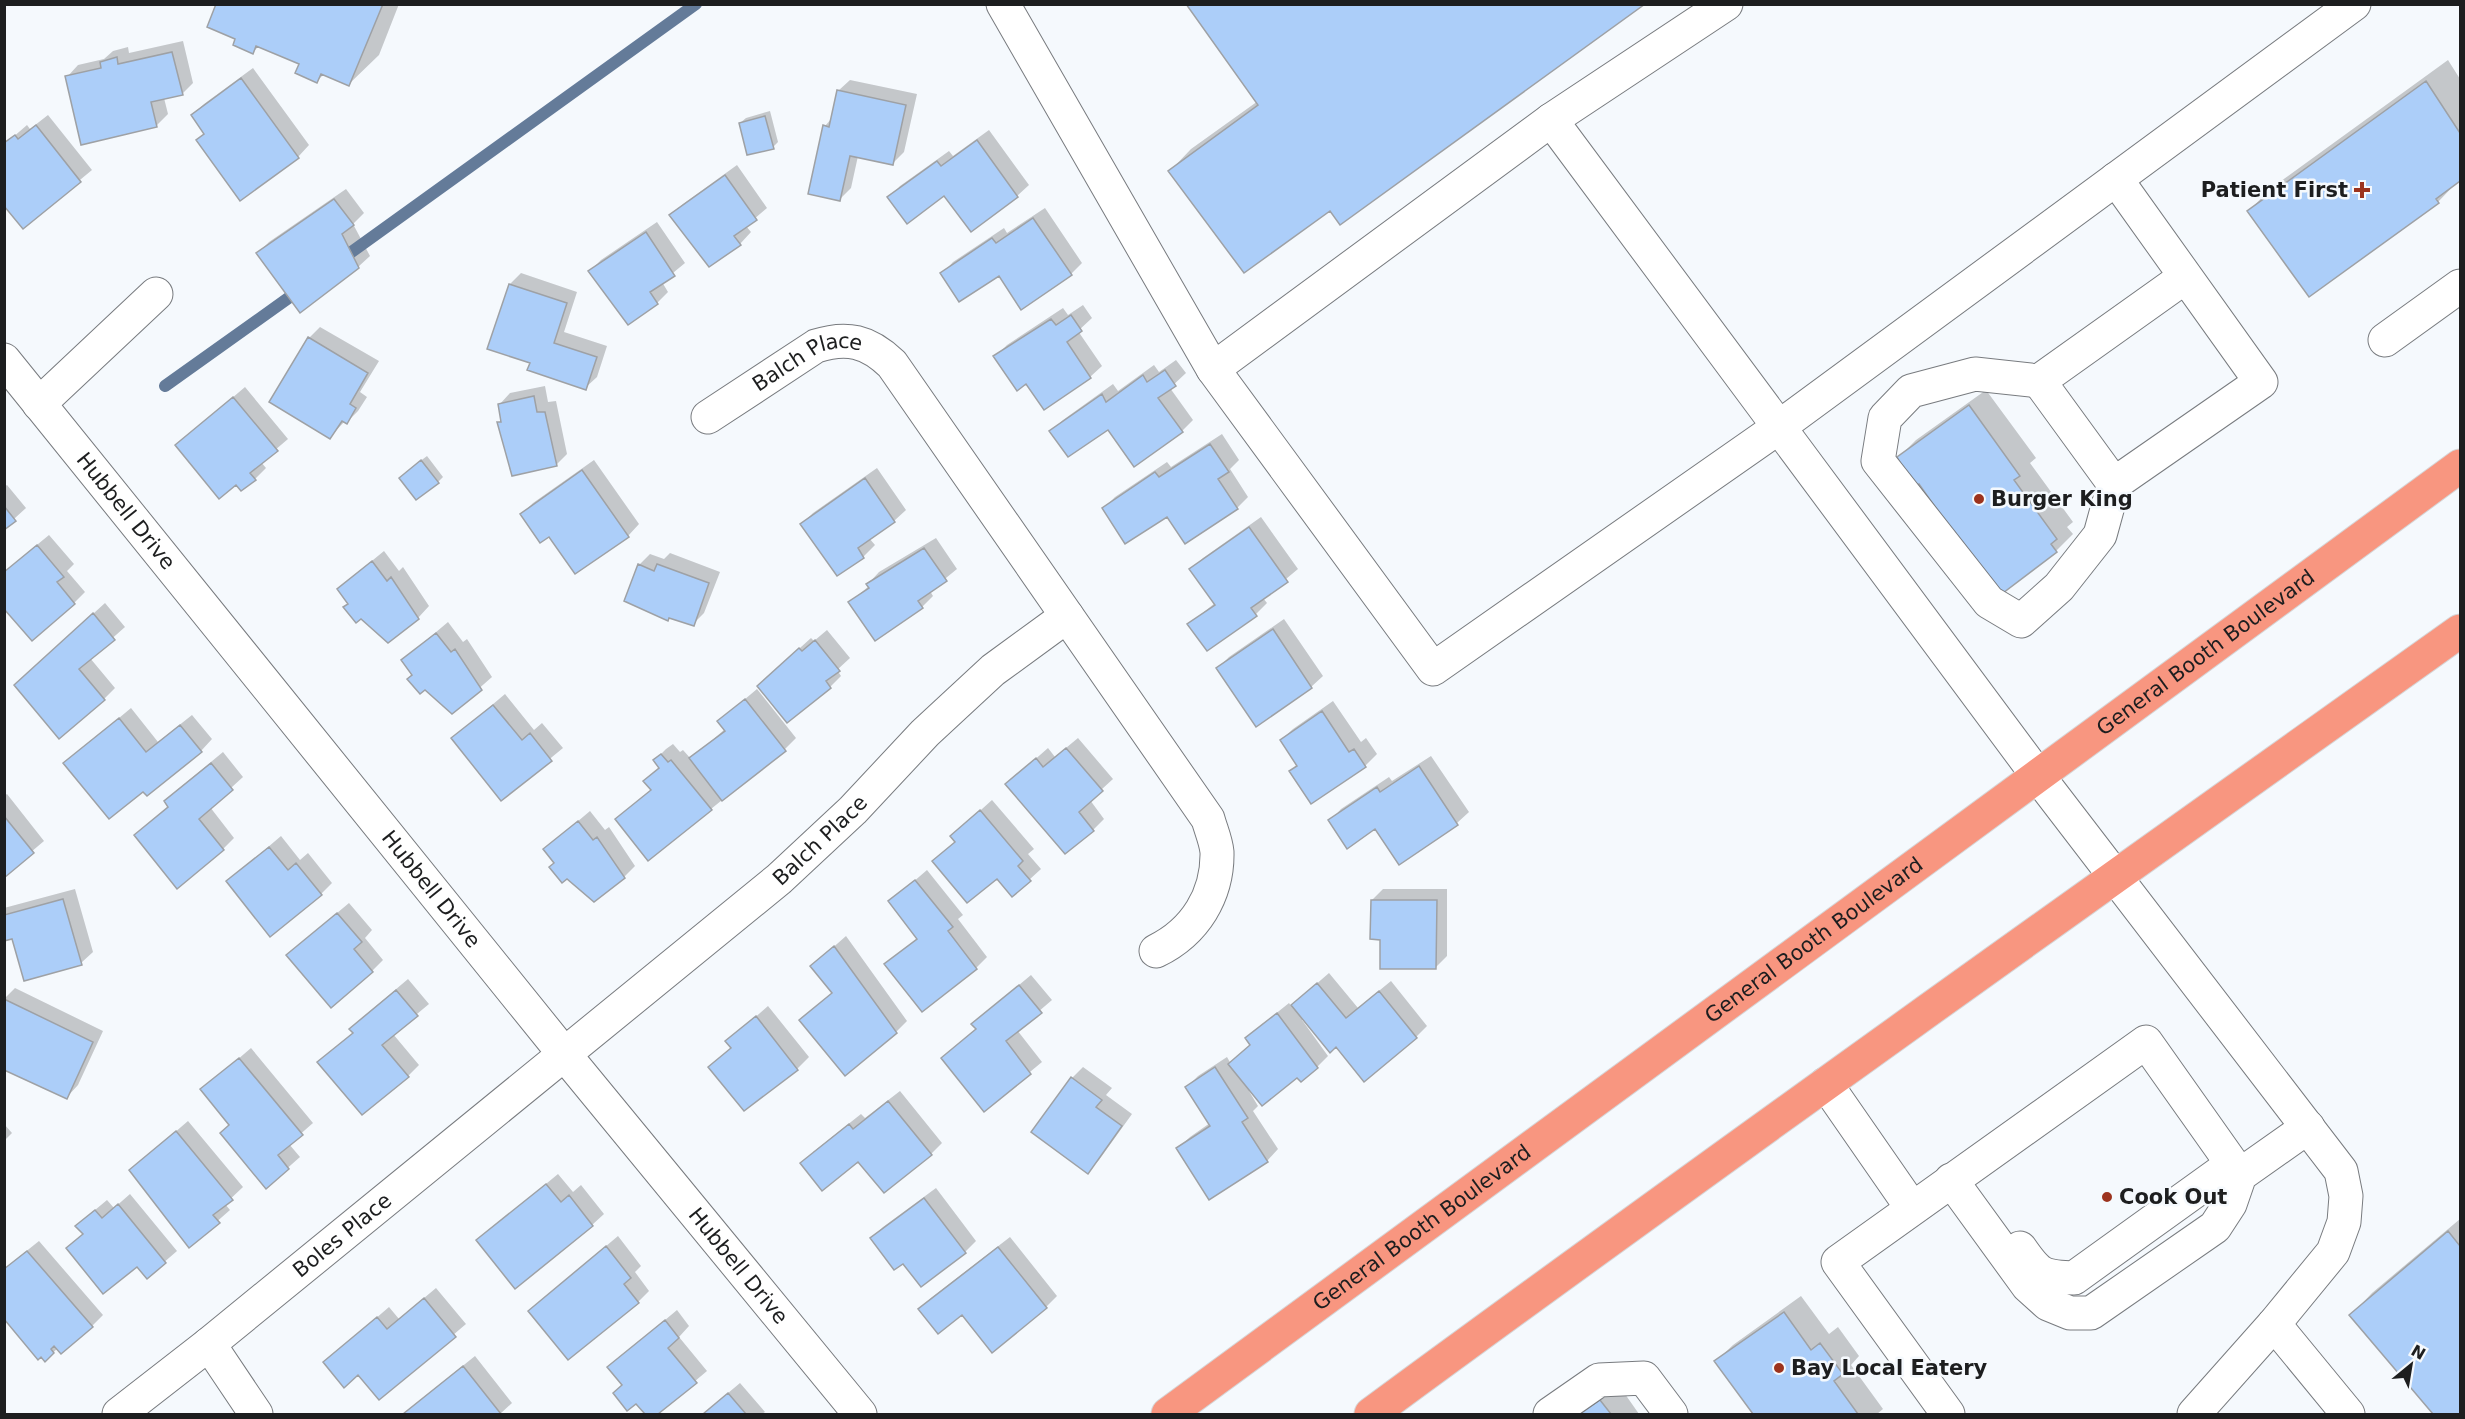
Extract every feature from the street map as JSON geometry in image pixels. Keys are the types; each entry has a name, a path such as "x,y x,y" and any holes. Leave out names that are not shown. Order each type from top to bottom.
{"highway":[{"name":"General Booth Boulevard","path":"1168,1414 2460,466"},
{"path":"1371,1414 2115,876 2460,631"}],"street":[{"path":"1004,4 1213,369 1433,669 1779,427 2354,4"},
{"path":"1213,369 1551,120 1726,4"},
{"path":"1551,120 2038,776 2341,1171 2346,1196 2344,1222 2333,1252 2274,1324 2194,1414"},
{"path":"2116,179 2186,277 2261,382 2114,484 2100,535 2059,587 2021,621 1989,602 1878,461 1885,418 1911,391 1975,374 2039,381 2186,277"},
{"path":"2385,340 2460,286"},
{"path":"39,404 156,294"},
{"name":"Balch Place","path":"708,417 816,346 835,340 855,341 882,354 892,364 1208,819 1217,850 1215,881 1203,911 1187,930 1156,951"},
{"name":"Hubbell Drive","path":"4,360 565,1055 860,1414"},
{"path":"2039,381 2114,484"},
{"name":"Balch Place","path":"565,1055 779,879 854,810 925,733 984,678 1067,616"},
{"path":"1948,1414 1838,1262 1912,1208 2140,1047 2230,1174 2230,1204 2215,1227 2091,1313 2070,1313 2048,1304 2028,1287 1958,1176"},
{"name":"Boles Place","path":"119,1414 209,1344 565,1055"},
{"path":"1826,1084 1912,1208"},
{"path":"1958,1176 2034,1269 2051,1277 2074,1278 2230,1174 2308,1127"},
{"path":"2274,1324 2348,1414"},
{"path":"209,1344 256,1414"},
{"path":"1550,1414 1599,1380 1644,1378 1671,1414"}],"building":[{"path":"216,4 383,4 349,86 321,74 317,83 295,73 299,64 256,46 253,54 233,45 235,39 207,27"},
{"path":"1186,4 1645,4 1340,225 1330,211 1244,273 1168,171 1258,105"},
{"path":"172,52 183,95 151,102 157,127 81,145 65,76 101,68 100,62 117,57 118,64"},
{"path":"241,78 299,158 240,201 196,140 204,134 191,115"},
{"name":"Patient First","path":"2426,81 2460,133 2460,181 2436,199 2439,203 2309,297 2247,211"},
{"path":"837,90 906,105 893,165 850,156 840,201 808,194 823,125 829,127"},
{"path":"765,116 774,149 747,155 739,123"},
{"path":"36,125 81,182 23,229 4,206 4,143 15,135 18,139"},
{"path":"977,140 1018,197 971,232 944,196 907,224 887,197 937,161 941,166"},
{"path":"725,175 757,220 734,236 741,245 709,267 669,215"},
{"path":"334,199 354,225 342,234 359,268 300,313 256,253"},
{"path":"1033,218 1072,275 1021,310 999,276 959,302 940,273 992,238 996,243"},
{"path":"646,232 675,276 650,292 658,304 628,325 588,271"},
{"path":"509,284 567,303 554,343 597,357 586,390 527,370 530,363 487,349"},
{"path":"1071,315 1082,331 1067,342 1091,378 1044,410 1026,384 1017,391 993,356 1051,319 1056,325"},
{"path":"308,337 368,373 350,404 356,408 347,424 342,421 330,439 269,402"},
{"path":"1165,370 1176,386 1158,398 1183,432 1134,467 1108,430 1068,457 1049,431 1102,394 1106,402 1143,375 1147,382"},
{"path":"534,396 537,412 545,412 557,466 512,476 497,422 501,422 498,404"},
{"path":"233,397 278,451 250,473 256,480 241,491 236,485 219,499 175,445"},
{"name":"Burger King","path":"1969,405 2020,476 2014,480 2057,539 2051,544 2057,552 1999,596 1933,515 1938,511 1919,484 1914,487 1897,457"},
{"path":"1210,444 1229,472 1218,479 1238,509 1185,544 1167,517 1125,544 1102,508 1155,472 1159,477"},
{"path":"421,460 439,483 416,500 399,478"},
{"path":"582,470 629,537 575,574 549,537 540,543 520,514"},
{"path":"865,478 895,522 858,548 864,558 837,576 800,524"},
{"path":"4,506 16,521 4,530"},
{"path":"1249,527 1288,582 1251,608 1257,616 1207,651 1187,624 1215,605 1189,569"},
{"path":"37,545 64,577 57,582 75,604 32,641 4,609 4,572"},
{"path":"924,548 947,581 918,601 923,608 875,641 848,602 869,588 866,584"},
{"path":"372,561 387,581 391,577 419,619 388,643 361,619 356,623 343,607 348,604 337,589"},
{"path":"638,564 654,571 657,564 709,583 694,626 669,618 668,621 624,601"},
{"path":"93,613 115,640 79,669 105,700 59,739 14,685"},
{"path":"1273,629 1312,688 1256,727 1216,668"},
{"path":"436,633 451,652 455,649 482,690 452,714 425,690 420,694 407,679 412,675 401,660"},
{"path":"815,640 840,671 826,681 831,688 787,723 757,686 799,648 802,651"},
{"path":"745,699 786,751 722,801 689,758 725,731 717,721"},
{"path":"493,705 522,740 530,733 552,761 501,801 451,738"},
{"path":"1322,711 1349,752 1354,749 1366,767 1311,804 1289,771 1297,766 1280,740"},
{"path":"119,718 146,752 180,725 202,752 147,796 143,792 109,819 63,763"},
{"path":"1066,748 1103,791 1079,812 1094,831 1065,854 1005,784 1036,758 1043,767"},
{"path":"661,754 668,762 671,760 712,810 648,861 615,819 651,790 643,781 659,768 653,760"},
{"path":"211,763 233,790 199,819 224,850 177,889 134,835 168,807 164,801"},
{"path":"1419,766 1458,825 1399,865 1375,829 1347,849 1328,820 1377,787 1380,792"},
{"path":"980,810 1023,861 1018,866 1031,881 1012,897 997,879 967,903 932,861 955,842 950,836"},
{"path":"4,816 34,853 4,878"},
{"path":"578,821 593,840 597,837 625,878 594,902 567,879 562,883 549,867 554,863 543,849"},
{"path":"269,847 288,870 296,863 322,895 270,937 226,881"},
{"path":"915,880 953,927 948,931 977,969 922,1012 884,964 917,939 888,901"},
{"path":"63,899 82,965 24,981 12,939 4,941 4,915"},
{"path":"1371,900 1437,900 1436,969 1380,969 1380,940 1370,939"},
{"path":"337,913 362,942 354,949 373,972 331,1008 286,955"},
{"path":"834,946 897,1033 845,1076 799,1020 832,993 810,966"},
{"path":"1317,983 1346,1018 1379,991 1417,1038 1364,1082 1336,1047 1330,1053 1291,1005"},
{"path":"1019,985 1042,1013 1006,1041 1031,1074 984,1112 941,1058 976,1029 971,1024"},
{"path":"396,990 418,1016 382,1045 409,1077 362,1115 317,1062 353,1033 349,1029"},
{"path":"4,999 93,1042 67,1099 4,1070"},
{"path":"1277,1013 1318,1068 1301,1082 1297,1078 1262,1106 1228,1064 1250,1045 1245,1038"},
{"path":"756,1016 798,1070 744,1111 708,1067 731,1048 725,1041"},
{"path":"239,1058 303,1135 278,1155 289,1169 266,1189 220,1133 229,1125 200,1089"},
{"path":"1215,1067 1248,1118 1242,1122 1268,1162 1209,1200 1176,1148 1210,1126 1185,1087"},
{"path":"1071,1077 1102,1100 1096,1107 1122,1126 1088,1174 1031,1132"},
{"path":"888,1101 932,1155 884,1193 858,1162 822,1191 800,1163 849,1124 853,1129"},
{"path":"176,1131 233,1200 213,1215 220,1223 189,1248 129,1170"},
{"path":"546,1184 561,1202 569,1195 593,1226 515,1289 476,1240"},
{"path":"924,1198 966,1253 921,1287 903,1264 894,1270 870,1238"},
{"path":"118,1204 166,1263 147,1279 137,1267 103,1294 66,1248 83,1234 75,1226 95,1210 102,1218"},
{"path":"2448,1231 2460,1246 2460,1414 2433,1414 2349,1315"},
{"path":"606,1246 631,1278 624,1284 639,1303 568,1360 528,1311"},
{"path":"998,1247 1047,1308 992,1353 962,1315 938,1334 918,1309"},
{"path":"27,1251 93,1327 61,1354 54,1346 51,1349 54,1353 45,1362 41,1357 38,1360 4,1319 4,1269"},
{"path":"424,1298 456,1337 379,1400 358,1375 344,1388 323,1362 377,1317 387,1329"},
{"name":"Bay Local Eatery","path":"1784,1312 1811,1350 1820,1343 1843,1374 1834,1381 1858,1414 1753,1414 1714,1361"},
{"path":"665,1320 679,1338 668,1348 697,1383 658,1414 645,1414 636,1404 627,1411 613,1393 622,1385 607,1367"},
{"path":"463,1366 501,1414 403,1414"},
{"path":"728,1393 746,1414 703,1414"},
{"path":"1600,1400 1611,1414 1580,1414"}],"waterway":[{"path":"339,261 696,4"},
{"path":"165,386 301,289"}],"place":[{"name":"Patient First","path":"2362,190"},
{"name":"Burger King","path":"1979,499"},
{"name":"Cook Out","path":"2107,1197"},
{"name":"Bay Local Eatery","path":"1779,1368"}]}
